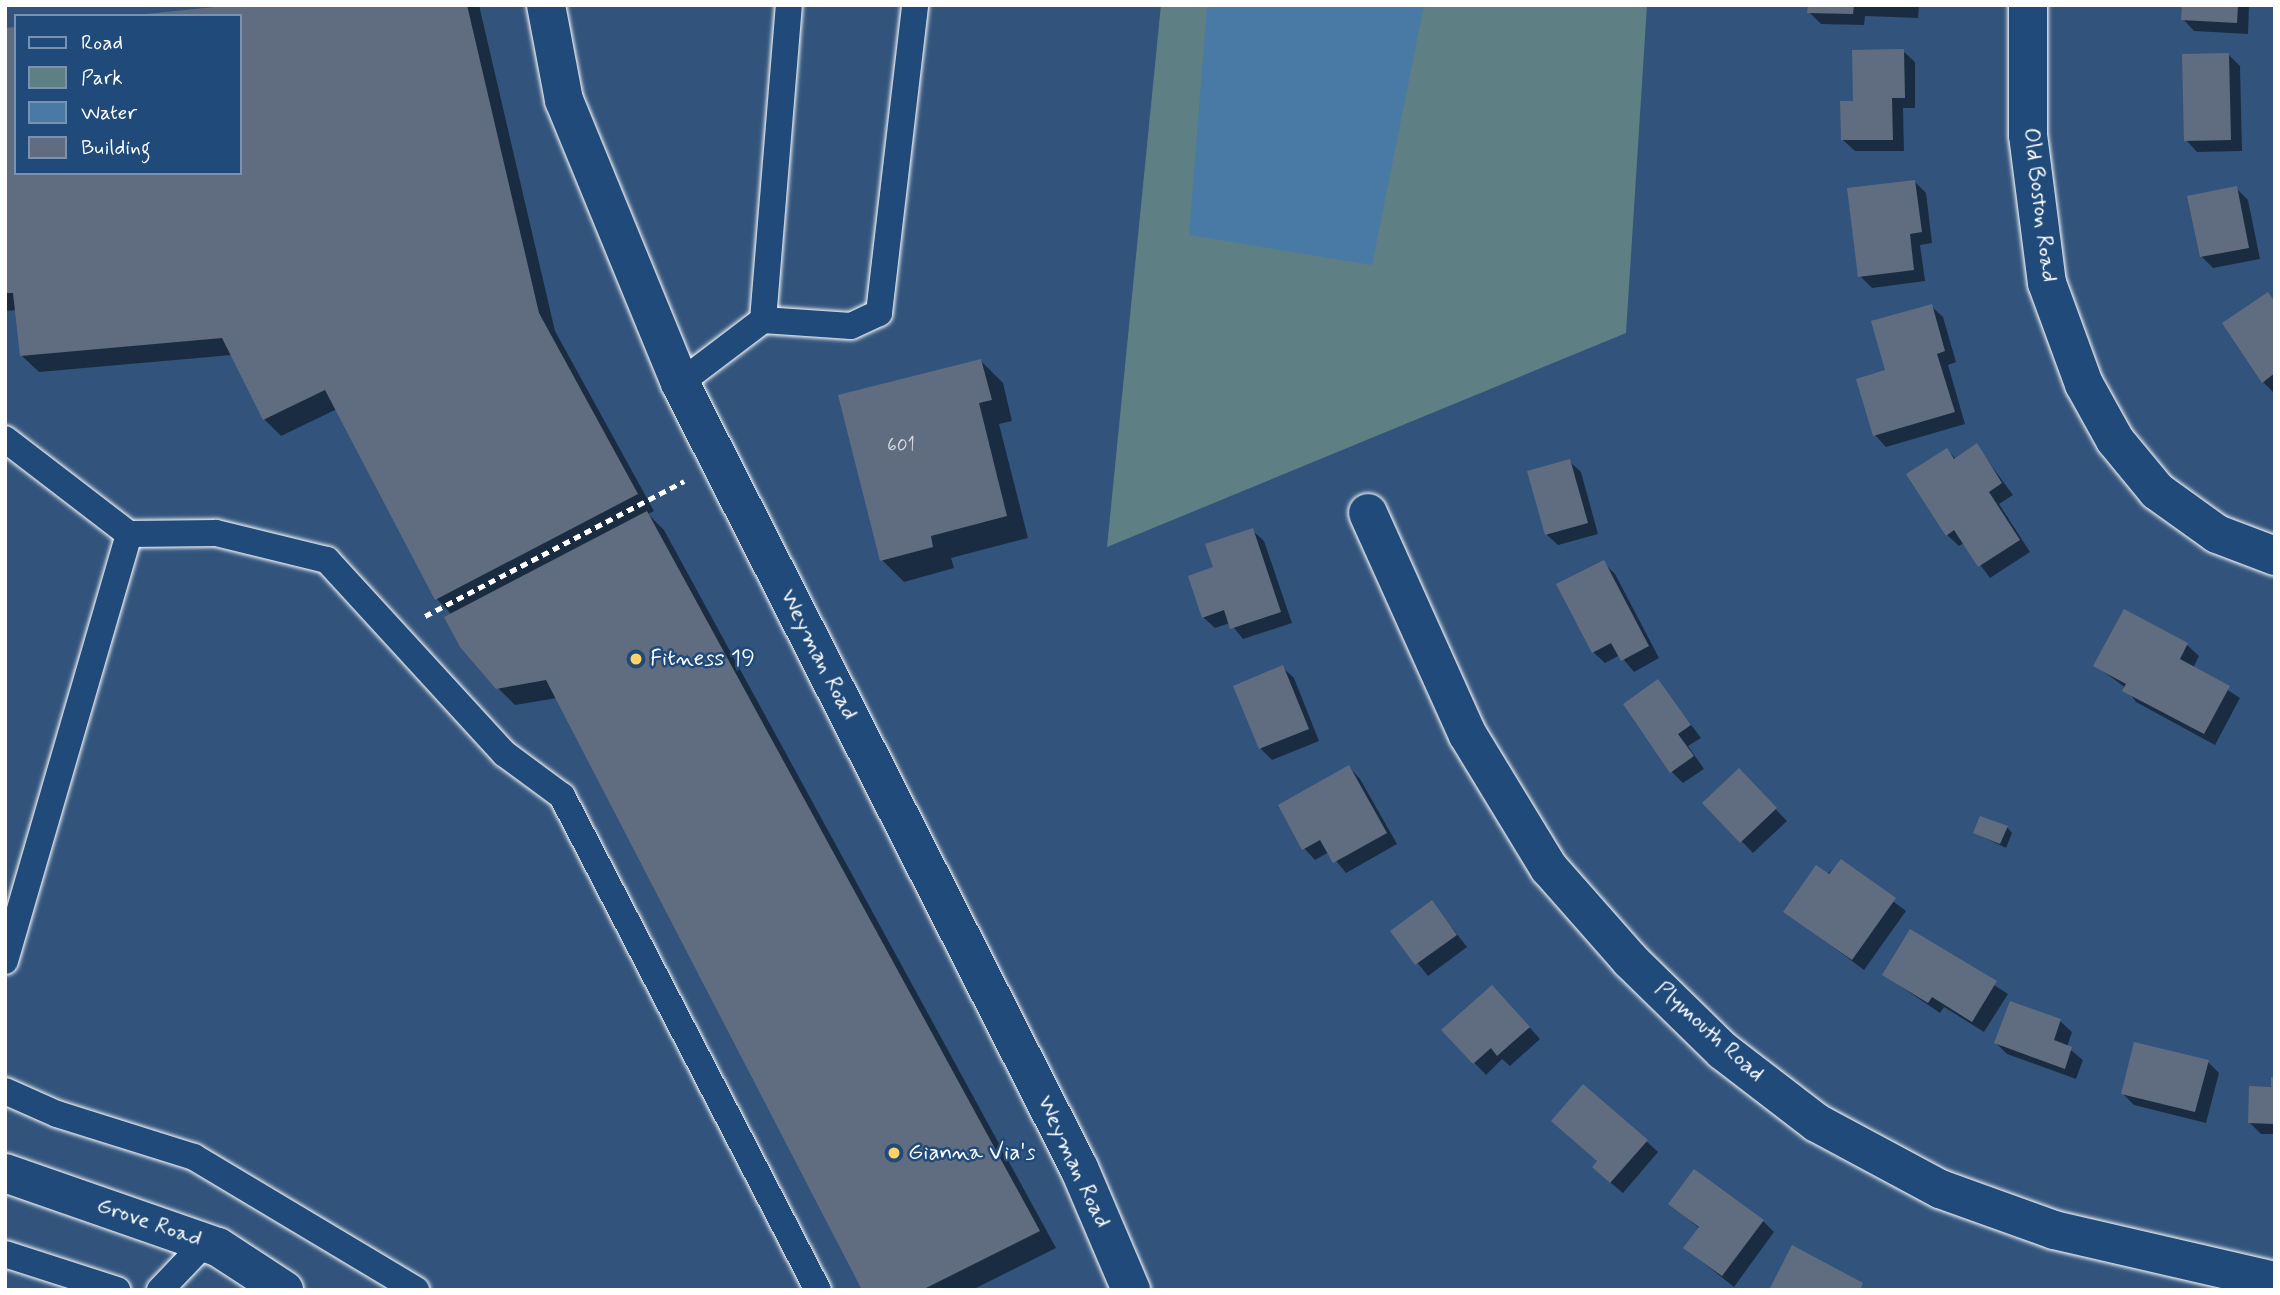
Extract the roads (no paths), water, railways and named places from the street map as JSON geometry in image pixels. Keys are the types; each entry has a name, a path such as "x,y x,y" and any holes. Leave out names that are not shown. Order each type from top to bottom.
{"street":[{"name":"Weyman Road","path":"545,5 565,100 680,383 1079,1168 1131,1290"},
{"name":"Old Boston Road","path":"2028,5 2028,135 2047,283 2084,384 2115,440 2157,491 2217,534 2275,556"},
{"name":"Plymouth Road","path":"1368,513 1468,735 1549,868 1630,960 1723,1051 1816,1123 1940,1189 2054,1230 2275,1282"},
{"name":"Grove Road","path":"5,1173 206,1242 284,1290"}],"lane":[{"path":"763,320 789,5"},
{"path":"680,383 763,320 852,326 879,313 915,5"},
{"path":"5,439 129,534 216,533 327,560 505,754 562,796 818,1290"},
{"path":"5,961 129,534"},
{"path":"5,1091 57,1114 194,1157 416,1290"},
{"path":"160,1290 206,1242"},
{"path":"5,1254 117,1290"}],"water":[{"path":"1207,5 1424,5 1372,265 1189,235"}],"place":[{"name":"Fitness 19","path":"636,659"},
{"name":"Gianna Via's","path":"894,1153"}]}
